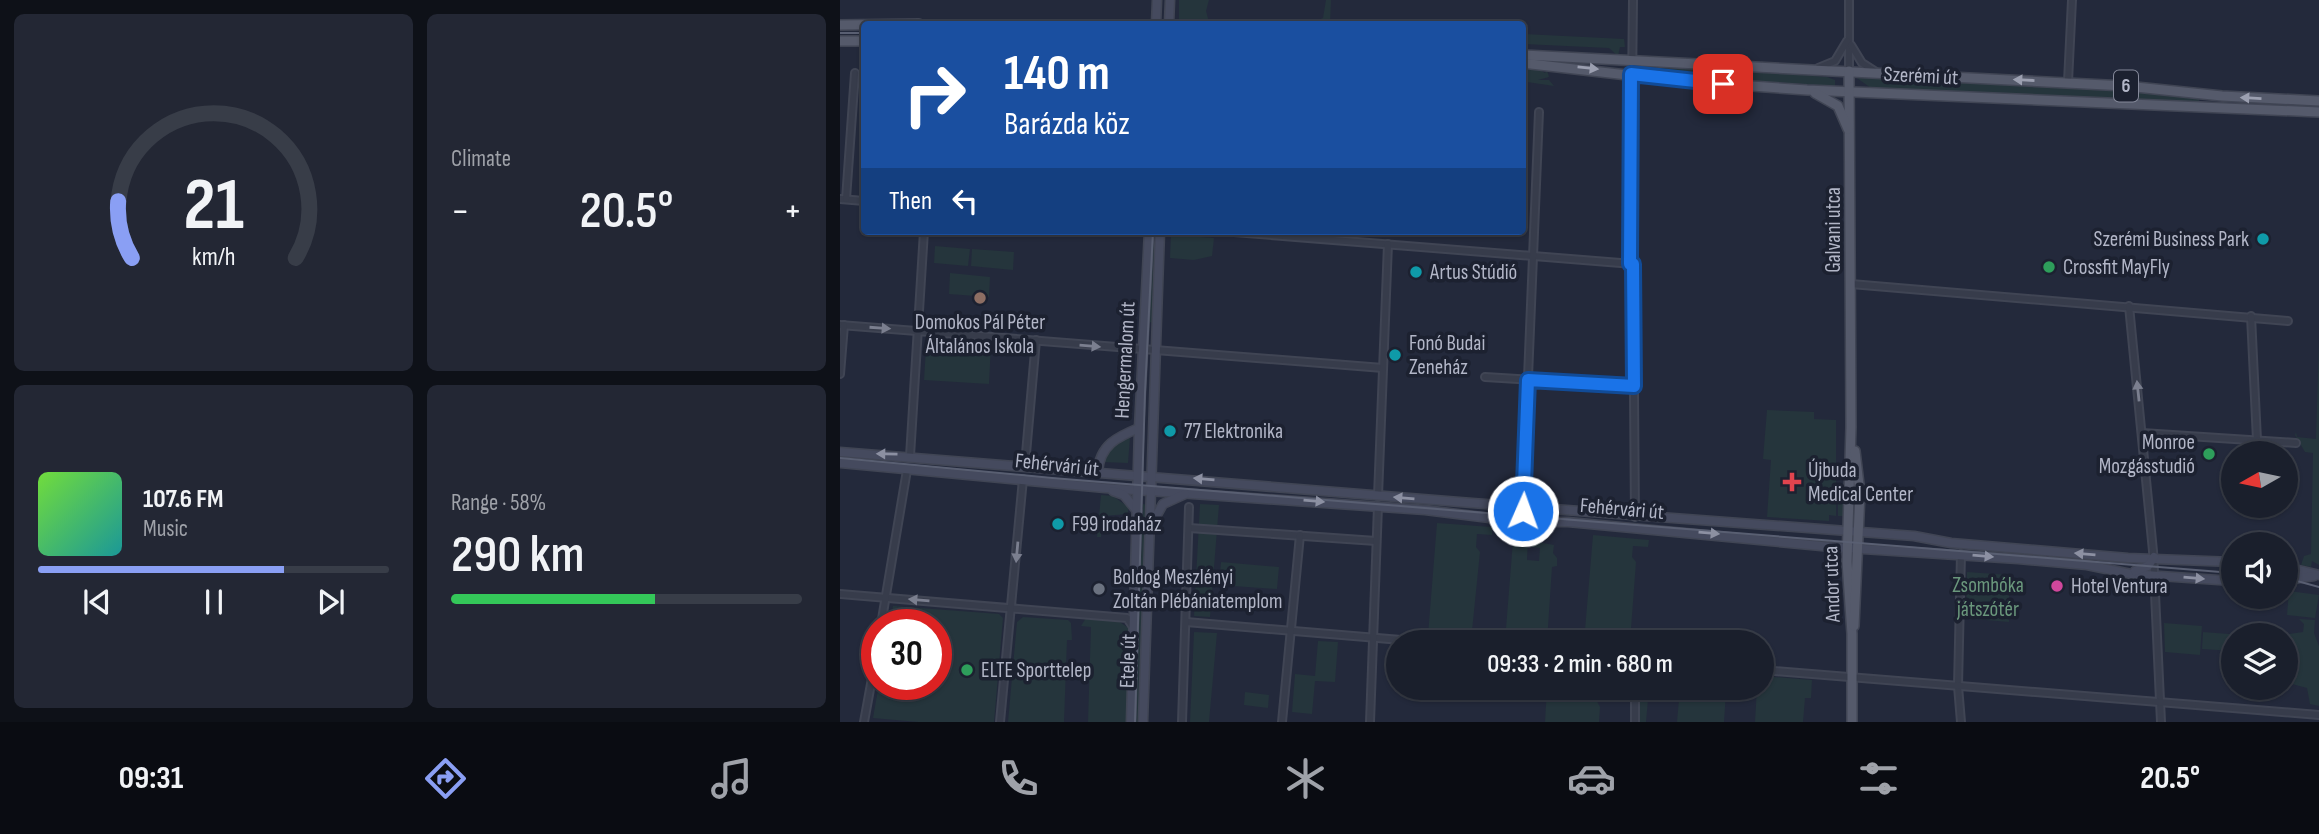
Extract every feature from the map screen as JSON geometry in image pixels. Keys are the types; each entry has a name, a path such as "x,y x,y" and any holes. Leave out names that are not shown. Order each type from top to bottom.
{"main road":[{"path":"840,25 861,25"},
{"path":"840,41 861,41"},
{"name":"Szerémi út","path":"1526,55 2068,82 2319,101"},
{"name":"Szerémi út","path":"1526,63 1807,90 2319,112"},
{"name":"Galvani utca","path":"1848,532 1852,427 1849,71"},
{"path":"1807,90 1824,96 1838,106 1851,141"},
{"name":"Galvani utca","path":"1852,427 1860,493 1859,533"},
{"name":"Andor utca","path":"1848,532 1852,722"},
{"name":"Andor utca","path":"1852,635 1859,533"}],"street":[{"path":"1156,21 1157,0"},
{"path":"1169,21 1170,0"},
{"path":"1633,0 1631,74 1635,517"},
{"name":"Galvani utca","path":"1849,0 1849,71"},
{"path":"2068,82 2072,0"},
{"path":"1812,69 1835,61 1846,45 1849,33"},
{"name":"Galvani utca","path":"1849,33 1856,57 1877,73"},
{"path":"855,73 843,199 861,201"},
{"path":"1522,522 1539,112"},
{"path":"910,456 923,235"},
{"name":"Hengermalom út","path":"1138,490 1149,235"},
{"name":"Hengermalom út","path":"1153,475 1160,235"},
{"path":"1272,235 1632,264"},
{"path":"1378,496 1388,244"},
{"path":"1851,284 2288,321"},
{"path":"2129,306 2154,557 2161,722"},
{"path":"2250,316 2257,440"},
{"path":"840,374 842,325 1383,369"},
{"path":"1000,722 1036,340"},
{"path":"1485,377 1634,386"},
{"path":"1098,471 1106,446 1117,437 1139,428"},
{"path":"2142,433 2270,441"},
{"name":"Fehérvári út","path":"840,452 1153,475 1378,496 1524,505 1635,517 1848,532 2128,558 2221,561"},
{"name":"Fehérvári út","path":"840,463 1105,488 1378,506 1522,522 1568,522 1858,548 1961,554 2221,580"},
{"path":"884,609 907,470"},
{"name":"Etele út","path":"1143,722 1153,475"},
{"path":"1105,488 1124,495 1138,514"},
{"name":"Etele út","path":"1131,722 1138,490"},
{"path":"1150,530 1163,504 1189,493"},
{"path":"1370,722 1378,506"},
{"path":"1182,722 1189,507"},
{"path":"1189,528 1376,541"},
{"path":"1282,722 1300,535"},
{"path":"1961,554 1958,686 1962,722"},
{"path":"2112,570 2142,570 2154,557"},
{"path":"2298,570 2319,575"},
{"path":"2298,578 2319,575"},
{"path":"840,594 1126,618"},
{"path":"1126,618 1136,603"},
{"path":"1126,618 1135,631"},
{"path":"1186,622 1386,639"},
{"path":"1774,671 2319,715"},
{"path":"864,722 868,700"},
{"path":"1635,700 1635,722"}],"green space":[{"path":"1179,0 1209,0 1206,11 1209,21 1179,21"},
{"path":"1326,0 1331,0 1330,21 1316,21 1323,18"},
{"path":"1526,34 1624,39 1625,47 1620,47 1618,56 1609,48 1526,44"},
{"path":"1647,68 1731,69 1827,77 1835,80 1835,86 1664,75 1646,73"},
{"path":"1526,70 1540,70 1545,73 1547,70 1549,77 1538,80 1549,80 1554,86 1527,82"},
{"path":"1854,76 2127,89 2199,98 2199,101 2157,102 1871,88"},
{"path":"1171,235 1214,238 1212,256 1194,260 1170,258"},
{"path":"1152,242 1156,243 1154,323 1149,322"},
{"path":"935,246 970,249 968,266 934,263"},
{"path":"972,249 1014,252 1013,270 971,266"},
{"path":"950,273 990,277 989,297 949,294"},
{"path":"937,340 991,344 989,384 924,380 926,348 932,349"},
{"path":"2319,340 2319,565 2312,561 2311,567 2301,565 2304,556 2311,554 2313,453 2305,452 2295,435 2296,432 2297,437 2316,439"},
{"path":"1767,410 1814,412 1814,419 1836,420 1836,487 1833,488 1836,492 1836,516 1829,515 1829,521 1767,517 1771,460 1763,459"},
{"path":"1130,437 1128,463 1102,462 1109,448"},
{"path":"1838,487 1845,487 1845,516 1838,516"},
{"path":"1101,495 1113,496 1128,507 1128,514 1103,516 1101,537 1097,537"},
{"path":"1143,504 1147,505 1139,722 1135,722"},
{"path":"1200,504 1219,505 1210,617 1194,616"},
{"path":"1437,523 1492,527 1492,535 1477,534 1476,547 1480,552 1472,630 1428,630"},
{"path":"1514,528 1519,528 1517,545 1521,545 1522,540 1528,540 1527,560 1539,561 1540,548 1531,547 1532,541 1554,545 1553,553 1557,558 1557,566 1552,567 1548,630 1506,630"},
{"path":"1593,535 1649,540 1648,547 1633,546 1632,557 1636,562 1631,630 1585,630"},
{"path":"1221,562 1279,567 1277,589 1219,585"},
{"name":"Zsombóka játszótér","path":"1967,572 2009,575 2009,622 1974,619 1966,613"},
{"path":"2298,592 2319,595 2315,618 2287,615 2288,609 2298,609"},
{"name":"ELTE Sporttelep","path":"893,606 933,609 892,609"},
{"name":"ELTE Sporttelep","path":"952,610 999,614 1003,618 994,722 918,722 873,718 876,700 952,700"},
{"path":"1023,617 1068,620 1071,623 1072,640 1067,640 1064,722 1008,722 1017,622"},
{"path":"1086,618 1118,621 1130,629 1127,722 1088,722 1091,627 1081,626"},
{"path":"2299,619 2315,620 2314,633 2319,646 2319,706 2310,704 2307,688 2298,686 2298,633 2303,632 2304,624"},
{"path":"2164,623 2202,626 2200,655 2165,652"},
{"path":"1194,632 1217,633 1209,722 1190,722"},
{"path":"2203,632 2221,633 2221,650 2202,649"},
{"path":"1318,641 1338,642 1335,682 1315,681 1312,714 1292,712 1295,674 1315,676"},
{"path":"1774,677 1812,680 1811,698 1805,698 1803,722 1755,722 1756,700 1774,700"},
{"path":"1245,692 1269,695 1268,708 1244,705"},
{"path":"1546,700 1596,700 1600,707 1599,722 1545,722"},
{"path":"1639,700 1648,700 1646,722 1639,722"},
{"path":"1679,700 1725,700 1724,722 1677,722"}],"tram line":[{"path":"840,33 861,33"},
{"path":"1135,722 1153,235"},
{"path":"840,458 1052,478 2221,572"},
{"path":"2298,581 2319,587"}],"place":[{"name":"Szerémi Business Park","path":"2263,239"},
{"name":"Crossfit MayFly","path":"2049,267"},
{"name":"Artus Stúdió","path":"1416,272"},
{"name":"Domokos Pál Péter Általános Iskola","path":"980,298"},
{"name":"Fonó Budai Zeneház","path":"1395,355"},
{"name":"77 Elektronika","path":"1170,431"},
{"name":"Monroe Mozgásstudió","path":"2209,454"},
{"name":"Újbuda Medical Center","path":"1792,482"},
{"name":"F99 irodaház","path":"1058,524"},
{"name":"Hotel Ventura","path":"2057,586"},
{"name":"Boldog Meszlényi Zoltán Plébániatemplom","path":"1099,589"},
{"name":"ELTE Sporttelep","path":"967,670"}],"route":[{"path":"1523,511 1528,380 1634,386 1633,264 1630,264 1631,74 1723,84"}]}
